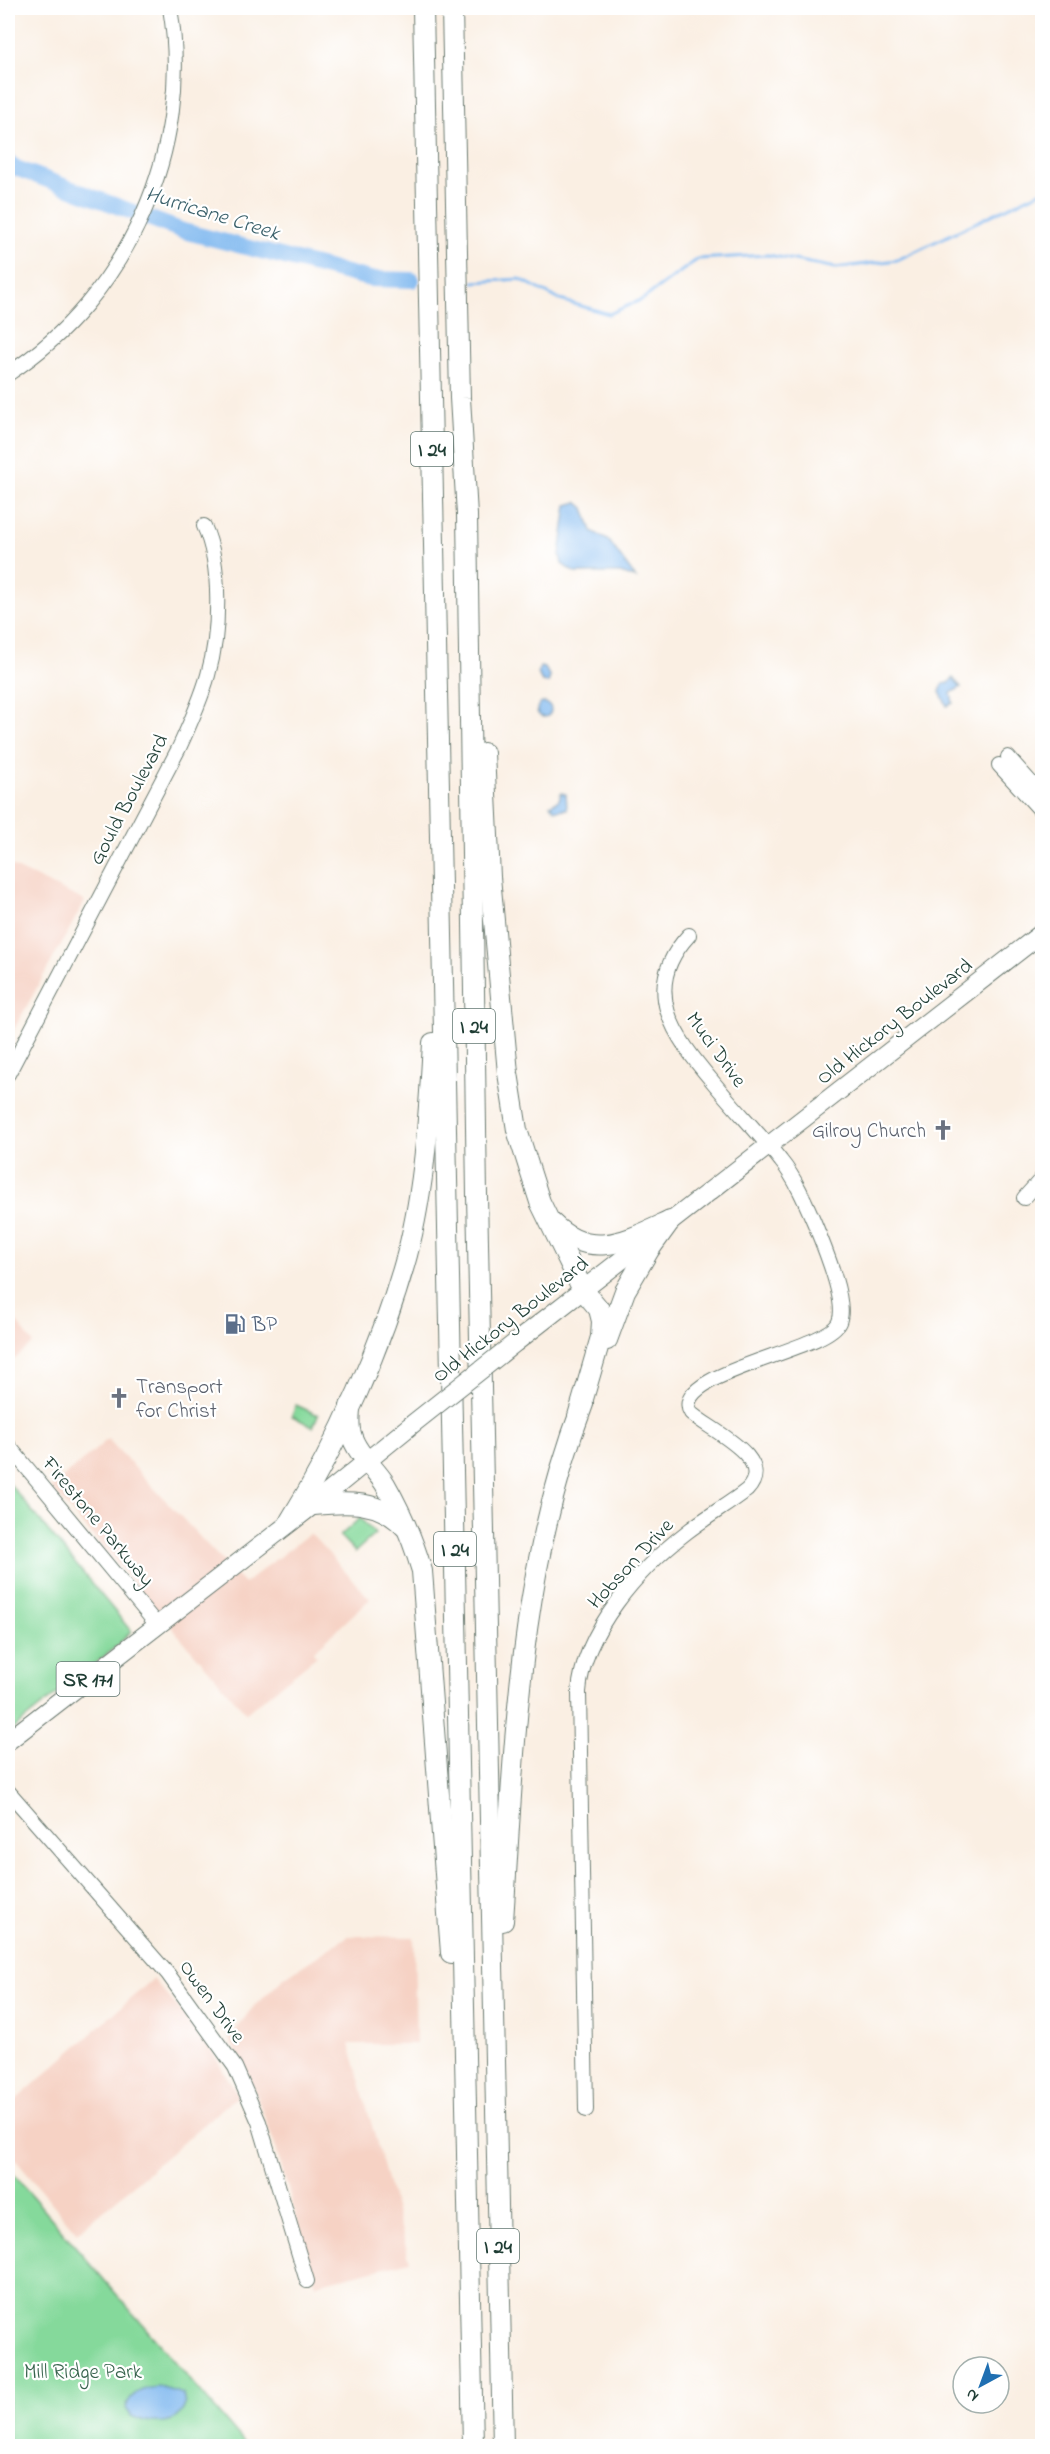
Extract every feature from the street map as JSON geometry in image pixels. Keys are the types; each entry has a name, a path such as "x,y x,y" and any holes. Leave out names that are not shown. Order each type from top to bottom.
{"highway":[{"name":"I 24","path":"423,8 473,2446"},
{"name":"I 24","path":"452,8 460,398 467,515 477,1207 503,2446"},
{"path":"467,515 478,603 488,846 508,1073 522,1149 544,1212 583,1290 598,1309 602,1325 578,1416 545,1524 526,1619 494,2045"},
{"path":"290,1521 321,1470 350,1406 407,1255 419,1195 430,1095 441,890"},
{"path":"544,1212 569,1237 581,1242 601,1245 626,1241 670,1221"},
{"path":"578,1416 625,1291 649,1250 670,1221"},
{"path":"350,1406 350,1432 384,1483 411,1536 422,1570 427,1608 468,2207"},
{"path":"313,1505 357,1502 371,1505 392,1515 411,1536"}],"main road":[{"name":"Old Hickory Boulevard","path":"8,1742 313,1505 670,1221 1042,933"}],"street":[{"path":"8,374 40,350 87,305 109,274 141,216 164,153 174,102 175,53 170,8"},
{"name":"Gould Boulevard","path":"8,1074 179,748 202,694 212,657 216,591 212,544 204,526"},
{"path":"1042,795 1004,761 1042,812"},
{"name":"Muci Drive","path":"689,935 673,957 665,982 666,1006 670,1022 689,1054 767,1146"},
{"name":"Hobson Drive","path":"586,2110 579,1692 584,1660 601,1624 649,1568 685,1534 742,1494 754,1480 755,1469 747,1456 693,1416 687,1406 688,1399 709,1382 806,1342 834,1328 840,1320 839,1296 814,1221 789,1171 767,1146"},
{"path":"1024,1198 1042,1178"},
{"name":"Firestone Parkway","path":"8,1444 158,1625"},
{"name":"Owen Drive","path":"8,1791 168,1974 235,2067 259,2122 308,2281"}],"shaded area":[{"path":"8,864 85,901 8,1040"},
{"path":"8,1311 33,1343 8,1365"},
{"path":"108,1439 244,1584 310,1533 370,1599 313,1652 317,1656 246,1713 51,1488"},
{"path":"348,1936 414,1937 416,2044 349,2044 410,2261 316,2284 276,2148 249,2076 229,2039 254,2006 284,1978"},
{"path":"153,1979 203,2037 238,2095 77,2233 8,2151 8,2107"}],"green space":[{"path":"296,1405 318,1415 313,1427 292,1416"},
{"path":"8,1482 131,1631 118,1645 8,1733"},
{"path":"360,1518 375,1534 355,1552 340,1536"},
{"name":"Mill Ridge Park","path":"8,2168 247,2446 8,2446"}],"water":[{"path":"577,502 584,508 592,531 609,541 636,578 620,573 575,573 562,564 560,555 567,505"},
{"path":"540,667 545,668 550,677 548,683 542,682 538,673"},
{"path":"953,678 961,687 951,693 953,703 947,706 940,692 943,684 949,683"},
{"path":"544,703 549,705 551,710 549,715 544,717 539,715 537,710 539,705"},
{"path":"561,793 566,794 567,809 555,810 550,805 559,800"},
{"path":"159,2387 183,2394 185,2405 176,2418 153,2422 131,2416 126,2408 131,2398 148,2388"}],"waterway":[{"name":"Hurricane Creek","path":"8,162 16,168 183,231 370,279 412,280"},
{"path":"474,282 520,279 560,300 609,314 643,299 698,259 768,255 836,268 897,260 1042,191"}],"place":[{"name":"Gilroy Church","path":"943,1130"},
{"name":"BP","path":"235,1324"},
{"name":"Transport for Christ","path":"119,1398"}]}
